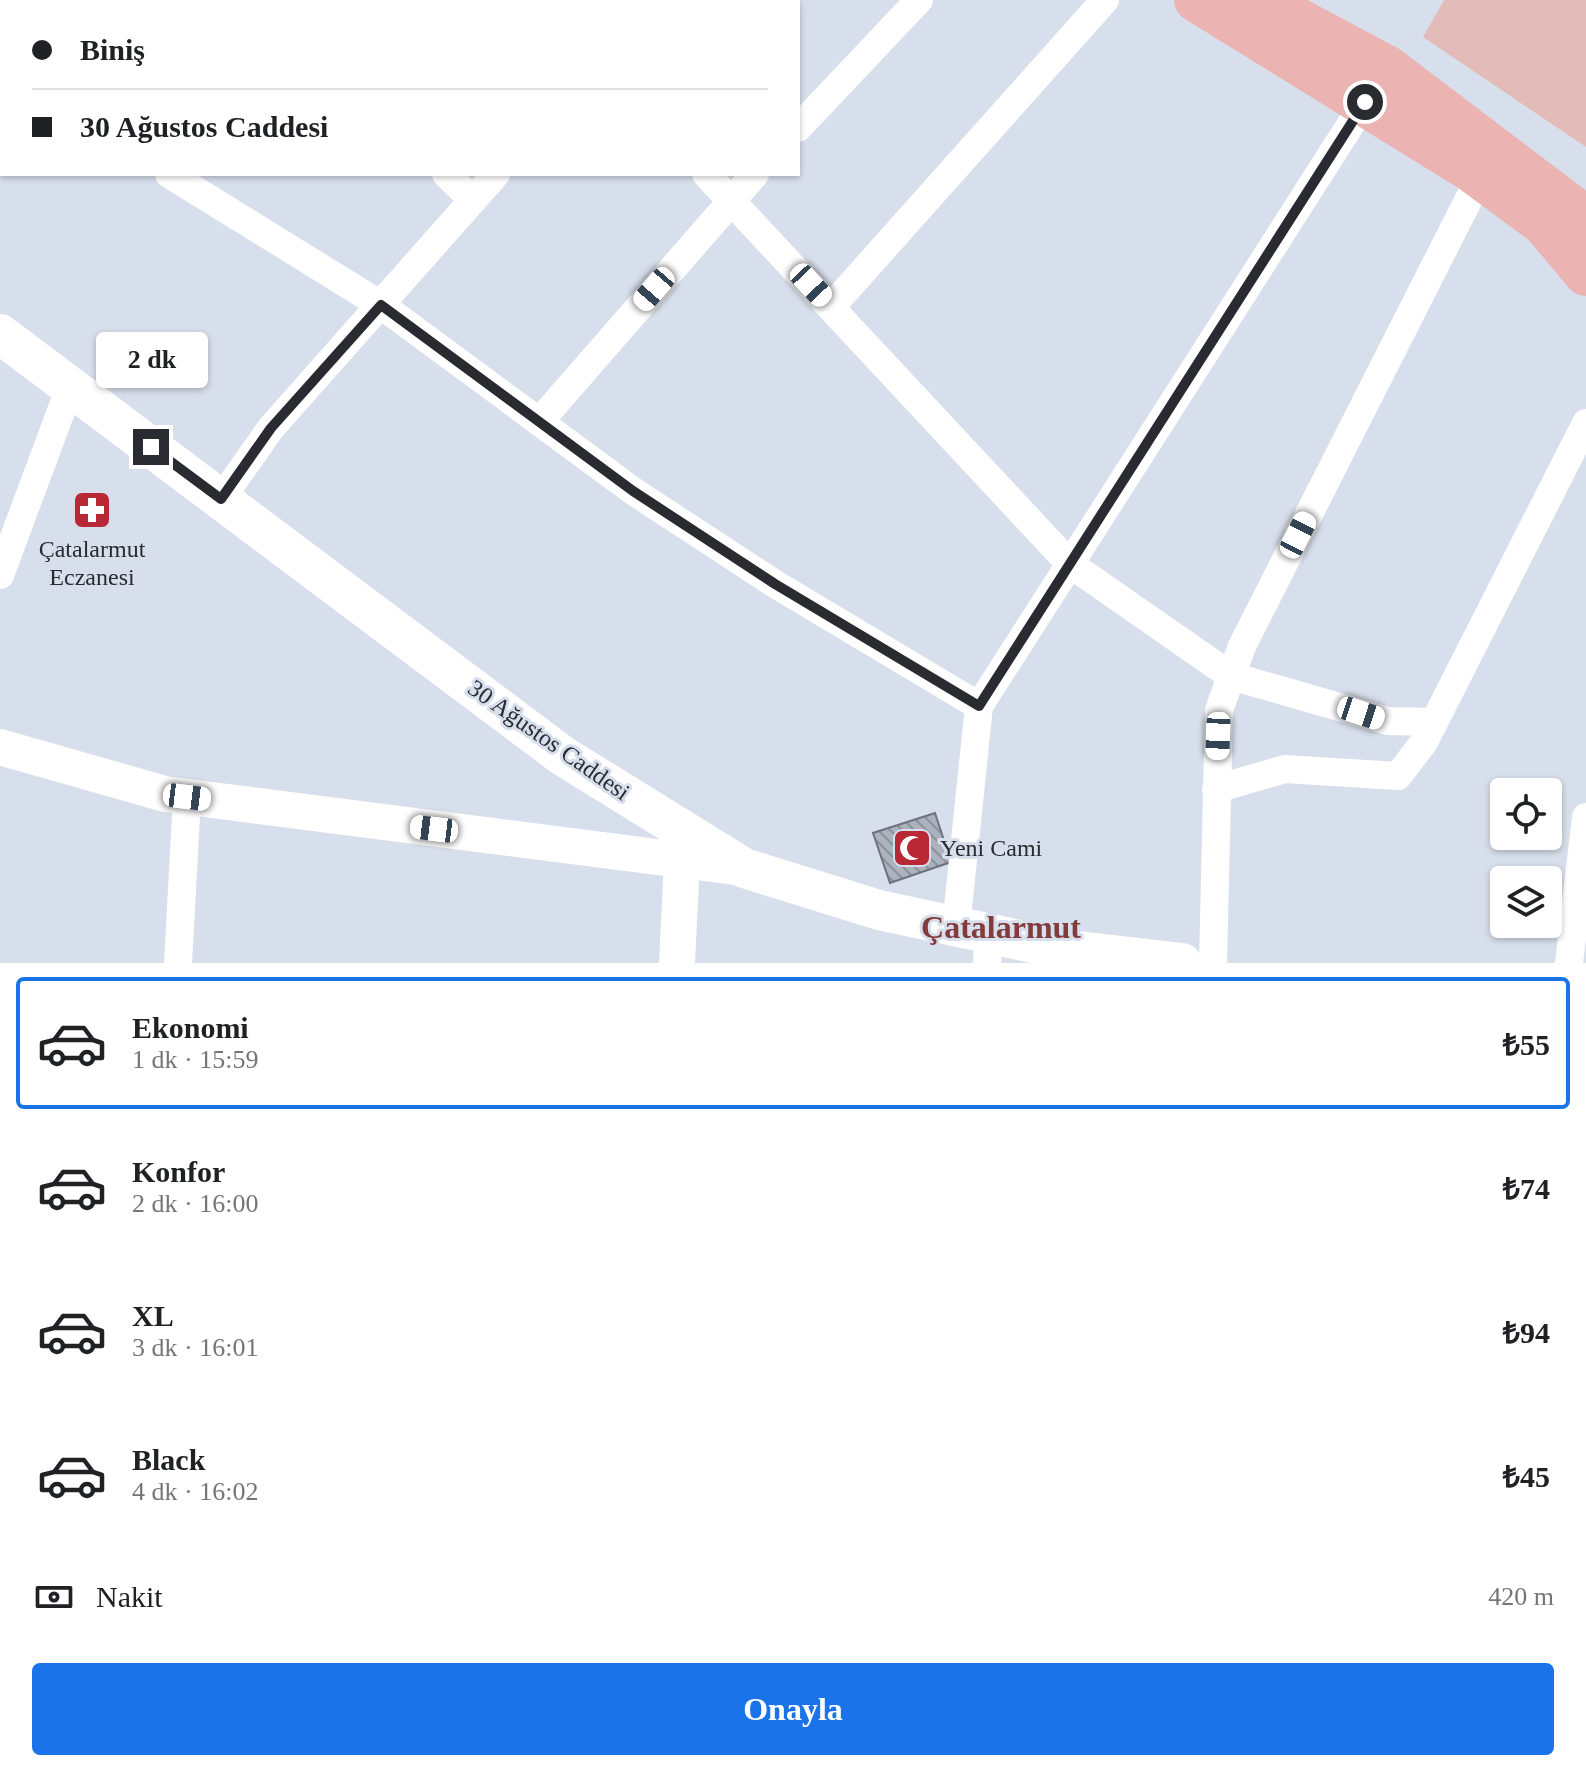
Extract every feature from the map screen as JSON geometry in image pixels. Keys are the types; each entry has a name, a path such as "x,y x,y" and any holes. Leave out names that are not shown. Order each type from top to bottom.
{"main road":[{"path":"1196,0 1365,102 1480,177 1544,224 1586,274"},
{"path":"1261,0 1388,68 1585,212"},
{"name":"30 Ağustos Caddesi","path":"0,334 563,756 744,868 977,941 1182,963"}],"street":[{"path":"800,126 919,0"},
{"path":"831,307 1105,0"},
{"path":"977,941 979,706 1365,102"},
{"path":"172,176 381,305 633,491 775,584 979,706"},
{"path":"448,176 473,200"},
{"path":"221,499 271,428 494,176"},
{"path":"708,176 1070,564 1231,676 1388,721 1434,722"},
{"path":"539,422 753,176"},
{"path":"1213,963 1219,710 1242,646 1480,177"},
{"path":"0,575 70,387"},
{"path":"1216,789 1285,769 1398,776 1434,722 1586,423"},
{"path":"0,747 165,794 744,868"},
{"path":"178,963 187,797"},
{"path":"1569,963 1586,817"},
{"path":"677,963 682,860"}],"shaded area":[{"path":"1444,0 1586,0 1586,147 1423,37"}],"building":[{"name":"Yeni Cami","path":"935,813 951,862 890,883 873,833"}],"place":[{"name":"Çatalarmut Eczanesi","path":"92,510"},
{"name":"Yeni Cami","path":"912,848"}],"district":[{"name":"Çatalarmut","path":"1001,927"}],"route":[{"path":"151,447 221,499 271,428 381,305 633,491 775,584 979,706 1365,102"}]}
